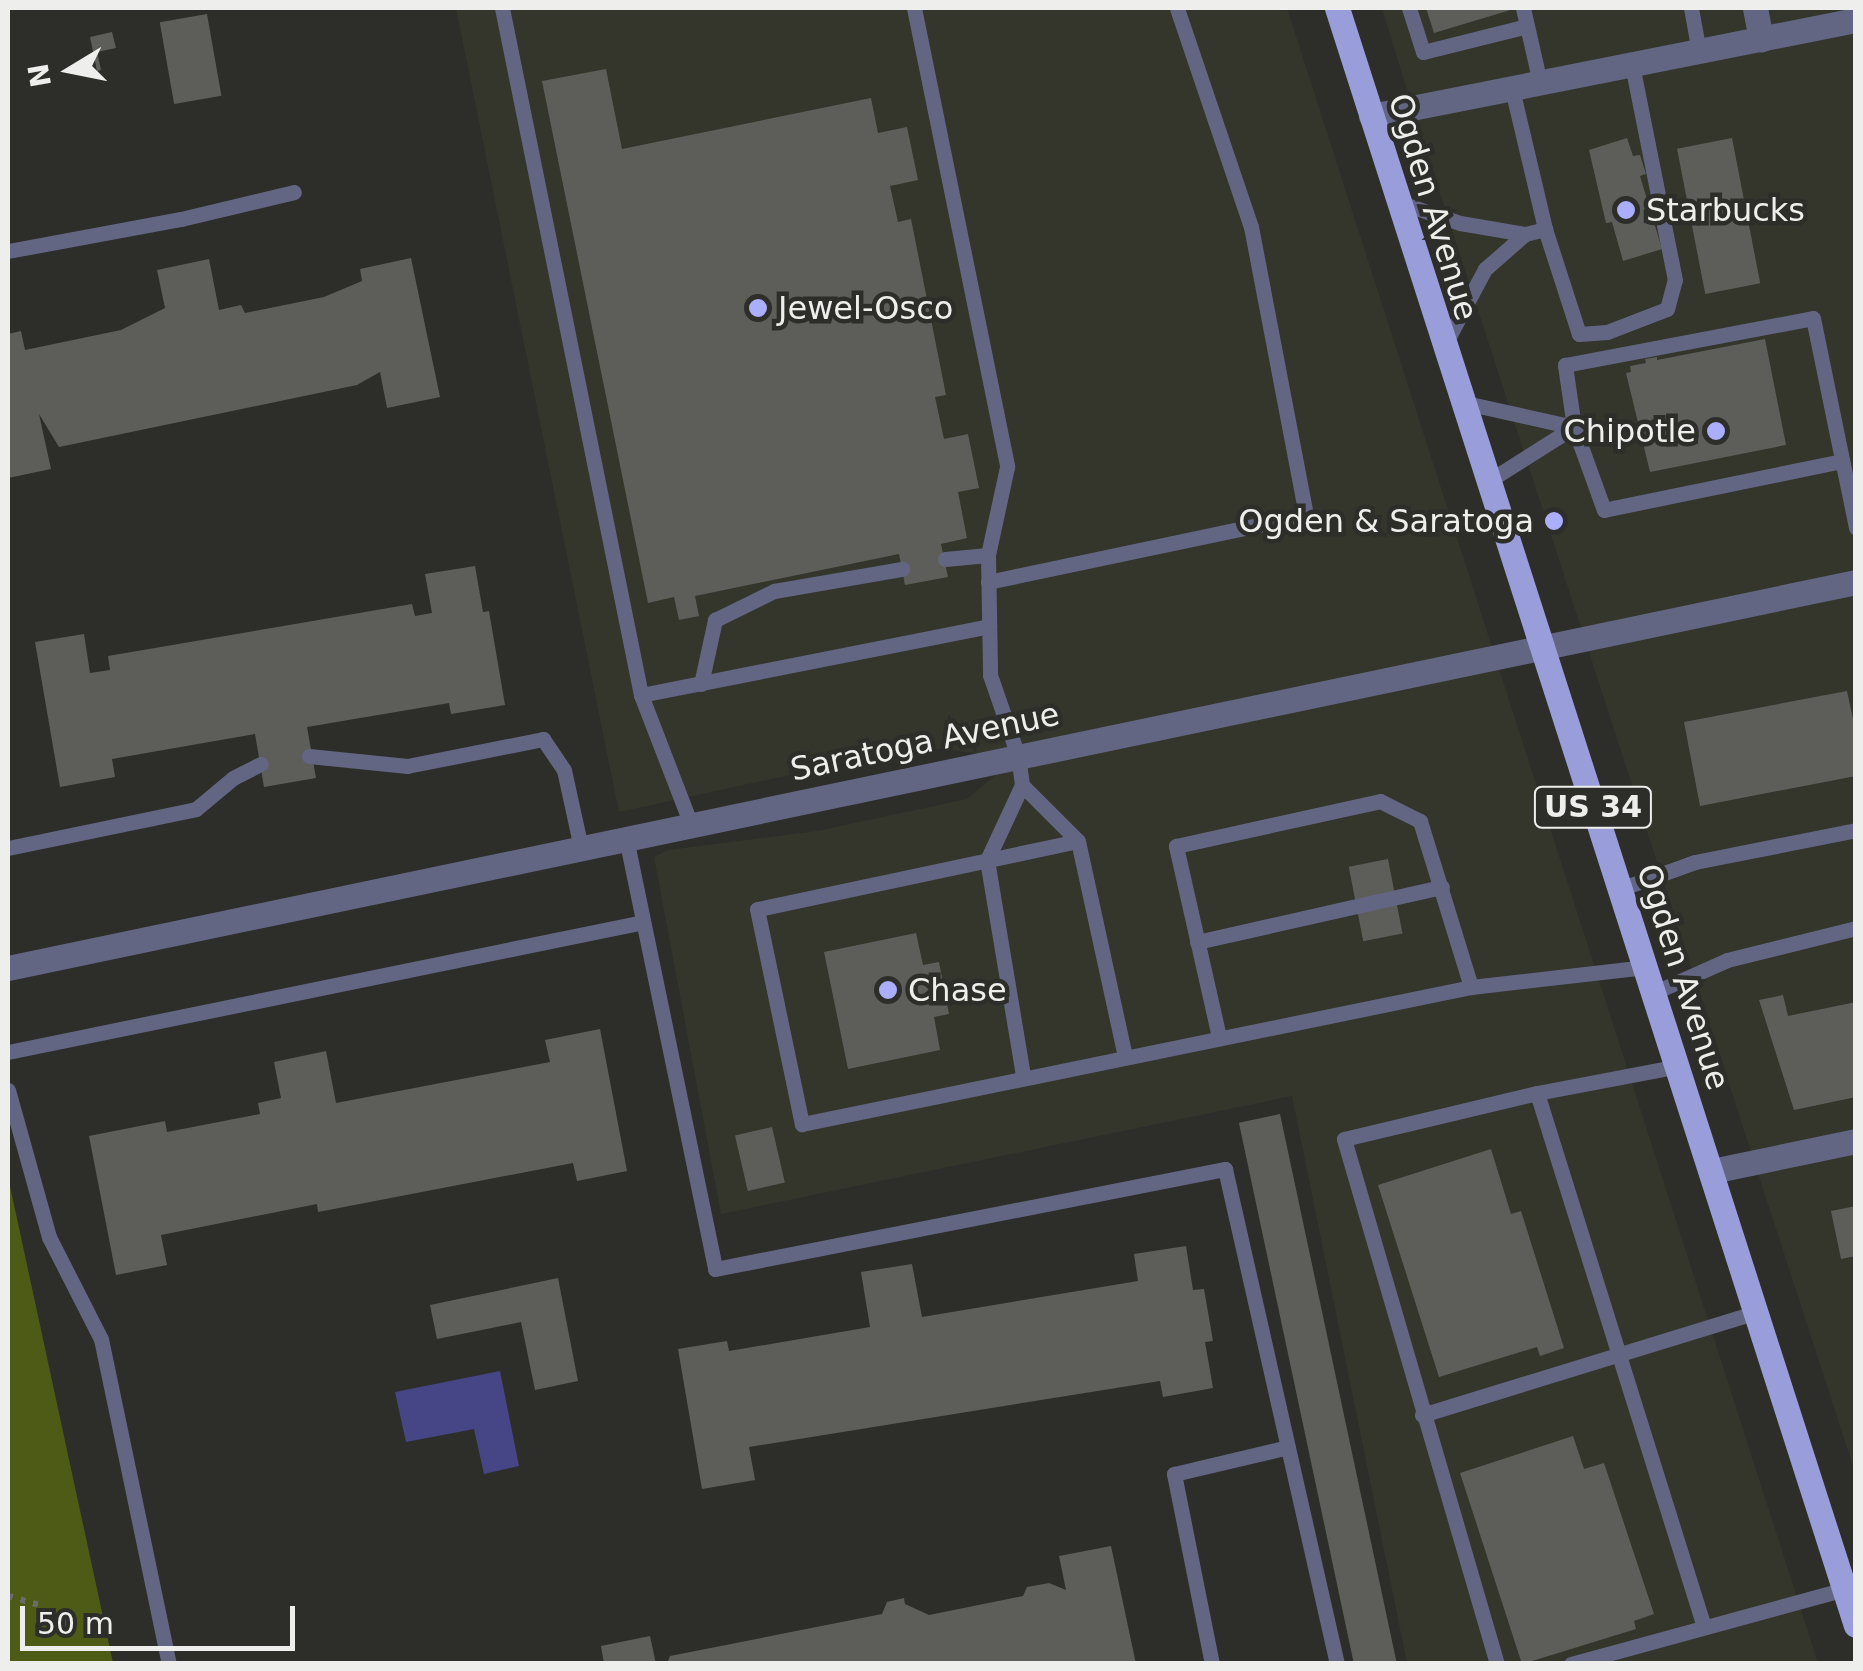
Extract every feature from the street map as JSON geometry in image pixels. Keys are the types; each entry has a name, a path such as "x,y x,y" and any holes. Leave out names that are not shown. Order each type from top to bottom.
{"main road":[{"name":"Ogden Avenue","path":"1337,8 1756,1312 1850,1587 1856,1625"}],"street":[{"path":"1755,8 1760,39"},
{"path":"1371,116 1856,20"},
{"name":"Saratoga Avenue","path":"8,968 690,822 1856,582"},
{"path":"1712,1172 1856,1141"}],"lane":[{"path":"502,8 641,696 690,822"},
{"path":"914,8 1007,467 988,555 990,675 1018,756 1022,785 988,860 1023,1076"},
{"path":"988,582 1306,515 1251,227 1177,8"},
{"path":"1410,8 1423,52 1524,15 1540,83"},
{"path":"1691,8 1699,52"},
{"path":"1512,89 1545,228 1578,334 1622,328 1667,309 1675,280 1632,65"},
{"path":"8,251 182,219 294,192"},
{"path":"1397,201 1460,222 1525,234"},
{"path":"1443,347 1485,269 1525,234 1545,228"},
{"path":"1842,461 1604,510 1574,427 1565,365 1813,318 1856,528"},
{"path":"1461,402 1574,427"},
{"path":"1487,482 1574,427"},
{"path":"944,560 988,555"},
{"path":"700,684 715,620 774,592 902,569"},
{"path":"641,696 989,626"},
{"path":"309,756 407,766 543,739 564,770 581,848"},
{"path":"8,848 196,809 233,778 261,764"},
{"path":"1022,785 1078,840 1125,1056"},
{"path":"1219,1038 1176,846 1380,801 1420,821 1471,987"},
{"path":"1620,889 1695,862 1856,830"},
{"path":"626,838 715,1269 1225,1169 1337,1664"},
{"path":"1078,840 757,909 802,1124 1471,987 1646,967"},
{"path":"1198,942 1442,887"},
{"path":"8,1052 643,922"},
{"path":"1654,992 1727,960 1856,928"},
{"path":"1497,1664 1344,1140 1537,1093 1678,1066"},
{"path":"8,1090 49,1237 100,1338 169,1664"},
{"path":"1537,1093 1704,1627"},
{"path":"1422,1415 1756,1312"},
{"path":"1212,1664 1174,1474 1288,1448"},
{"path":"1571,1664 1850,1587"}],"path":[{"path":"8,1596 42,1606"}],"shaded area":[{"path":"456,8 1287,8 1818,1663 1407,1663 1292,1096 721,1214 654,857 669,850 817,831 967,799 1017,757 918,747 619,812"},
{"path":"1382,8 1855,8 1855,1472 1414,113"},
{"path":"500,1371 519,1466 484,1474 474,1429 406,1442 395,1392"}],"green space":[{"path":"8,1177 113,1663 8,1663"}],"building":[{"path":"1426,8 1517,8 1434,33"},
{"path":"207,14 221,96 174,104 160,22"},
{"path":"112,32 116,48 97,52 101,70 97,71 90,37"},
{"name":"Jewel-Osco","path":"606,69 622,149 871,98 878,133 907,127 918,180 890,186 898,222 911,219 946,395 935,397 944,439 968,434 979,488 958,492 967,538 941,544 948,577 905,585 899,554 695,596 699,616 679,620 674,597 648,603 542,81"},
{"name":"Starbucks","path":"1627,138 1633,156 1640,155 1646,174 1640,176 1662,249 1623,261 1612,222 1606,223 1589,150"},
{"path":"1732,138 1760,283 1705,294 1677,149"},
{"path":"411,258 440,397 387,408 380,372 357,385 59,447 39,414 51,469 8,478 8,334 21,331 25,350 121,330 165,308 157,270 209,259 219,310 241,305 245,313 324,297 362,281 360,269"},
{"path":"1765,339 1786,445 1650,472 1626,373 1631,372 1630,366 1646,363 1645,359"},
{"path":"475,566 483,612 489,611 505,705 451,714 449,703 307,727 316,778 264,787 255,734 112,759 115,777 60,787 35,642 84,634 90,673 110,670 108,656 412,604 415,616 432,613 425,574"},
{"path":"1847,691 1856,733 1856,776 1700,806 1684,722"},
{"path":"1388,859 1403,934 1363,941 1349,867"},
{"name":"Chase","path":"916,933 923,965 939,962 949,1014 934,1017 940,1050 848,1069 824,952"},
{"path":"1783,995 1788,1016 1856,1002 1856,1097 1794,1110 1759,1000"},
{"path":"600,1029 627,1171 577,1181 573,1163 318,1212 317,1204 161,1235 167,1265 116,1275 89,1136 165,1121 167,1132 260,1114 258,1103 281,1098 274,1062 326,1051 336,1103 550,1062 545,1040"},
{"path":"1280,1114 1397,1664 1354,1664 1239,1123"},
{"path":"772,1127 785,1183 748,1191 735,1136"},
{"path":"1491,1149 1511,1214 1521,1211 1564,1348 1540,1356 1537,1347 1439,1377 1378,1185"},
{"path":"1856,1206 1856,1256 1841,1259 1831,1211"},
{"path":"1186,1246 1193,1290 1204,1289 1213,1341 1205,1342 1213,1388 1163,1397 1160,1381 749,1447 755,1480 702,1489 678,1349 727,1341 729,1351 870,1327 861,1272 912,1264 922,1317 1138,1281 1134,1254"},
{"path":"558,1278 578,1381 535,1390 521,1322 437,1339 430,1305"},
{"path":"1573,1436 1584,1469 1604,1463 1654,1614 1634,1621 1636,1629 1522,1664 1460,1473"},
{"path":"1111,1546 1136,1664 667,1664 670,1656 882,1614 887,1602 904,1598 905,1604 929,1615 1023,1596 1027,1587 1049,1583 1066,1590 1059,1556"},
{"path":"650,1636 656,1664 604,1664 601,1646"}],"place":[{"name":"Starbucks","path":"1626,210"},
{"name":"Jewel-Osco","path":"758,308"},
{"name":"Chipotle","path":"1716,431"},
{"name":"Ogden & Saratoga","path":"1554,521"},
{"name":"Chase","path":"888,990"}]}
